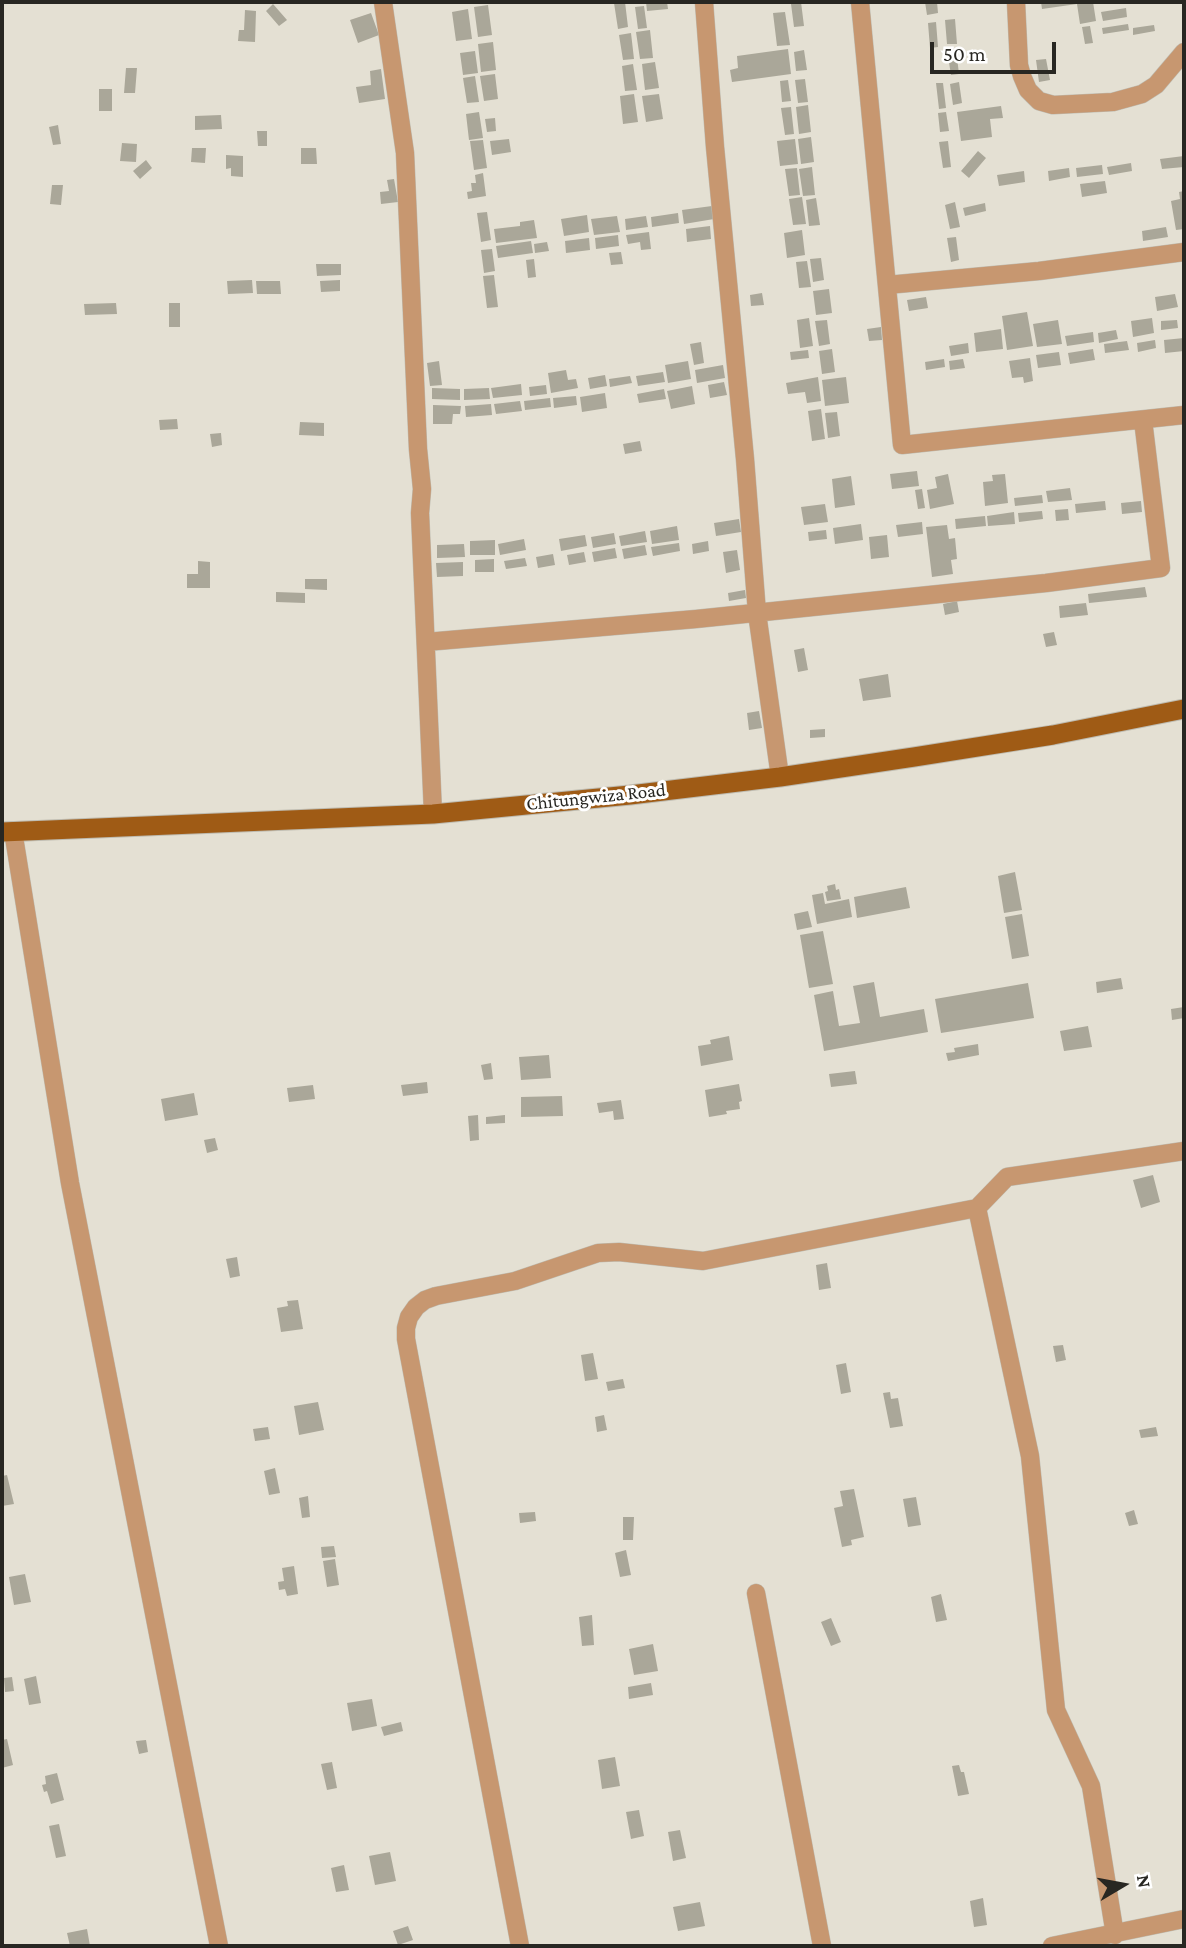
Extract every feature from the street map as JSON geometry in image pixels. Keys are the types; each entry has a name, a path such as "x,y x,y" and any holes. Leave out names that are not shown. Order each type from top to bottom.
{"main road":[{"name":"Chitungwiza Road","path":"7,831 433,814 780,778 1053,735 1184,709"}],"street":[{"path":"383,2 405,153 422,489 420,513 433,814"},
{"path":"704,2 757,613 780,778"},
{"path":"860,2 902,444 1184,415"},
{"path":"1016,2 1019,65 1028,90 1039,101 1053,105 1130,99 1156,85 1184,52"},
{"path":"887,285 1039,271 1184,252"},
{"path":"426,642 757,613 1046,583 1161,568 1143,419"},
{"path":"7,831 70,1183 219,1946"},
{"path":"520,1946 406,1339 409,1317 416,1307 436,1296 516,1281 598,1254 620,1252 703,1261 977,1208 1007,1177 1184,1151"},
{"path":"977,1208 1030,1456 1056,1710 1091,1786 1115,1935"},
{"path":"756,1594 822,1946"},
{"path":"1052,1946 1184,1919"}],"building":[{"path":"625,2 628,27 618,29 614,3"},
{"path":"646,2 667,2 668,9 647,11"},
{"path":"801,2 804,26 794,27 791,4"},
{"path":"925,2 937,2 938,13 927,15"},
{"path":"1041,2 1093,2 1096,21 1080,24 1077,4 1042,9"},
{"path":"273,4 287,20 279,26 266,11"},
{"path":"488,5 492,35 478,37 474,7"},
{"path":"644,6 647,28 638,29 635,7"},
{"path":"1126,8 1127,17 1103,21 1101,12"},
{"path":"468,9 472,39 456,41 452,12"},
{"path":"245,10 256,11 255,42 238,41 239,30 244,30"},
{"path":"785,12 790,45 777,46 773,13"},
{"path":"371,13 379,35 358,43 350,20"},
{"path":"955,19 957,44 947,44 945,20"},
{"path":"936,22 938,47 930,48 928,23"},
{"path":"1128,24 1129,30 1103,34 1102,28"},
{"path":"1154,25 1155,31 1133,35 1133,28"},
{"path":"1090,26 1093,43 1085,44 1082,27"},
{"path":"650,30 653,58 640,59 636,32"},
{"path":"631,33 634,59 623,60 619,35"},
{"path":"493,42 496,70 481,72 478,44"},
{"path":"788,49 791,74 732,82 730,70 738,68 737,56"},
{"path":"956,49 959,74 951,75 947,50"},
{"path":"804,50 807,70 796,71 794,52"},
{"path":"475,51 478,73 463,75 460,53"},
{"path":"1046,59 1050,80 1039,82 1036,60"},
{"path":"655,62 659,88 645,90 642,64"},
{"path":"633,64 637,90 625,91 622,66"},
{"path":"126,68 137,68 135,93 124,93"},
{"path":"381,69 385,99 359,103 356,87 371,85 370,71"},
{"path":"495,74 498,99 484,101 480,76"},
{"path":"475,76 479,102 467,103 463,78"},
{"path":"805,79 808,102 798,103 795,80"},
{"path":"788,80 791,101 782,102 780,81"},
{"path":"959,82 962,103 953,105 950,84"},
{"path":"936,83 943,83 946,108 939,109"},
{"path":"99,89 112,89 112,111 99,111"},
{"path":"634,94 638,122 623,124 620,96"},
{"path":"659,94 663,119 646,122 642,96"},
{"path":"808,105 811,132 799,134 796,107"},
{"path":"1001,106 1003,118 990,119 992,137 961,141 957,112"},
{"path":"791,107 794,134 785,135 781,108"},
{"path":"479,112 483,138 469,140 466,114"},
{"path":"946,112 949,131 940,132 938,113"},
{"path":"221,115 222,129 195,130 195,116"},
{"path":"495,118 496,131 487,132 485,119"},
{"path":"58,125 61,144 53,145 49,127"},
{"path":"257,131 267,131 267,146 258,146"},
{"path":"811,137 814,162 801,164 798,139"},
{"path":"509,139 511,152 492,155 490,141"},
{"path":"795,139 798,164 780,166 777,141"},
{"path":"483,140 487,168 474,170 470,141"},
{"path":"948,141 951,167 943,168 939,142"},
{"path":"122,143 137,144 136,162 120,161"},
{"path":"192,148 206,148 205,163 191,162"},
{"path":"301,148 316,148 317,164 301,164"},
{"path":"978,151 986,158 969,178 961,171"},
{"path":"226,155 243,156 243,177 231,176 231,168 226,169"},
{"path":"1184,156 1184,167 1162,169 1160,159"},
{"path":"146,160 152,168 140,179 133,171"},
{"path":"1131,163 1132,171 1109,175 1107,167"},
{"path":"1102,165 1103,174 1077,177 1076,168"},
{"path":"812,167 815,195 803,196 799,169"},
{"path":"797,168 800,195 789,196 785,169"},
{"path":"1069,168 1070,177 1049,181 1048,171"},
{"path":"1024,171 1025,182 999,186 997,175"},
{"path":"483,173 486,196 468,199 467,192 472,191 471,183 476,183 475,175"},
{"path":"394,179 398,202 381,204 380,192 389,191 387,180"},
{"path":"1105,181 1107,193 1082,197 1080,184"},
{"path":"52,185 63,185 61,205 50,204"},
{"path":"1184,191 1184,229 1176,230 1171,201 1180,199 1179,192"},
{"path":"802,197 806,224 793,225 789,199"},
{"path":"816,198 820,225 809,226 806,200"},
{"path":"955,202 960,227 950,229 945,205"},
{"path":"985,203 986,211 965,216 963,208"},
{"path":"712,206 714,219 684,224 682,210"},
{"path":"487,212 491,240 481,242 477,213"},
{"path":"678,213 679,223 652,227 651,217"},
{"path":"587,215 589,232 564,236 561,219"},
{"path":"617,216 620,232 594,235 591,219"},
{"path":"646,216 648,227 626,230 625,219"},
{"path":"534,220 537,238 496,243 494,229 520,226 520,222"},
{"path":"710,226 711,239 687,242 686,229"},
{"path":"1166,227 1168,237 1143,241 1142,231"},
{"path":"802,230 805,255 787,258 784,233"},
{"path":"649,232 651,249 641,250 640,242 628,244 626,235"},
{"path":"618,235 619,246 596,249 595,238"},
{"path":"956,237 959,260 951,262 947,238"},
{"path":"589,238 590,250 566,253 565,241"},
{"path":"531,241 533,253 498,258 496,246"},
{"path":"547,242 549,251 535,253 534,244"},
{"path":"492,249 495,271 484,273 481,250"},
{"path":"621,252 623,264 611,265 609,253"},
{"path":"821,258 824,280 813,282 810,259"},
{"path":"534,259 536,277 528,278 526,260"},
{"path":"807,261 811,287 799,288 796,262"},
{"path":"316,264 341,264 341,275 317,276"},
{"path":"494,275 498,307 487,308 483,276"},
{"path":"252,280 253,293 228,294 227,281"},
{"path":"340,280 340,291 321,292 320,281"},
{"path":"256,281 280,281 281,294 257,294"},
{"path":"829,289 832,313 816,315 813,291"},
{"path":"762,293 764,305 751,306 750,295"},
{"path":"1175,294 1178,307 1157,311 1155,297"},
{"path":"926,297 928,308 909,311 907,300"},
{"path":"116,303 117,314 85,315 84,304"},
{"path":"169,303 180,303 180,327 169,327"},
{"path":"1027,312 1033,346 1007,350 1002,316"},
{"path":"809,318 813,346 800,348 797,320"},
{"path":"1152,318 1154,333 1133,337 1131,321"},
{"path":"827,320 830,344 819,346 815,321"},
{"path":"1058,320 1062,344 1037,347 1033,324"},
{"path":"1177,320 1178,328 1161,330 1161,321"},
{"path":"881,327 882,340 869,341 867,329"},
{"path":"1001,329 1003,349 976,352 974,333"},
{"path":"1116,330 1118,339 1099,343 1098,333"},
{"path":"1093,332 1094,342 1067,346 1065,336"},
{"path":"1184,338 1184,351 1165,353 1164,340"},
{"path":"1155,340 1156,348 1138,352 1137,343"},
{"path":"1127,341 1129,350 1105,353 1104,344"},
{"path":"701,342 704,363 694,365 690,344"},
{"path":"968,343 969,353 951,356 949,346"},
{"path":"832,349 835,372 822,374 819,351"},
{"path":"1093,349 1095,360 1070,364 1068,353"},
{"path":"808,350 809,358 791,360 790,352"},
{"path":"1059,352 1061,365 1038,368 1036,355"},
{"path":"1030,358 1033,381 1024,383 1023,377 1012,378 1009,361"},
{"path":"944,359 945,367 926,370 925,362"},
{"path":"963,359 965,368 950,370 949,361"},
{"path":"439,361 442,385 430,386 427,363"},
{"path":"688,361 691,379 668,383 665,365"},
{"path":"723,365 725,378 697,383 695,370"},
{"path":"566,370 568,380 576,379 578,388 551,393 548,373"},
{"path":"663,372 665,382 638,386 636,376"},
{"path":"605,375 607,386 590,389 588,378"},
{"path":"630,376 632,383 610,387 609,379"},
{"path":"818,377 821,401 807,403 805,392 788,394 786,383"},
{"path":"846,377 849,403 825,406 822,380"},
{"path":"724,382 727,395 710,398 708,385"},
{"path":"521,384 522,395 493,398 491,388"},
{"path":"546,385 547,394 530,396 529,387"},
{"path":"692,386 695,404 671,409 667,391"},
{"path":"432,388 460,389 460,400 432,399"},
{"path":"489,388 490,399 464,400 464,389"},
{"path":"664,389 666,399 639,403 637,394"},
{"path":"605,393 607,408 582,412 580,397"},
{"path":"576,396 577,405 554,408 553,398"},
{"path":"550,398 551,407 525,410 524,401"},
{"path":"520,401 522,411 496,414 494,404"},
{"path":"491,404 492,415 466,417 465,406"},
{"path":"433,405 461,406 460,414 453,414 452,424 433,424"},
{"path":"821,409 825,439 812,441 808,411"},
{"path":"837,412 840,436 828,438 825,413"},
{"path":"177,419 178,429 160,430 159,420"},
{"path":"300,422 324,423 324,436 299,435"},
{"path":"221,433 222,445 212,447 210,434"},
{"path":"640,441 642,451 625,454 623,444"},
{"path":"917,471 919,486 892,489 890,474"},
{"path":"948,474 954,504 930,509 927,490 937,488 935,477"},
{"path":"1005,474 1008,503 985,506 983,482 993,481 992,475"},
{"path":"851,476 855,505 835,508 832,479"},
{"path":"1070,488 1072,500 1048,502 1046,491"},
{"path":"922,489 925,508 918,509 915,490"},
{"path":"1042,495 1043,503 1015,506 1014,498"},
{"path":"1105,501 1106,510 1076,513 1075,504"},
{"path":"1141,501 1142,512 1122,514 1121,503"},
{"path":"825,504 828,522 804,525 801,507"},
{"path":"1068,509 1069,520 1056,521 1055,510"},
{"path":"1042,511 1043,519 1019,522 1018,513"},
{"path":"1014,512 1015,524 988,526 987,516"},
{"path":"985,516 986,526 956,529 955,519"},
{"path":"739,519 741,532 716,536 714,523"},
{"path":"922,522 923,534 898,537 896,525"},
{"path":"861,524 863,540 835,544 833,528"},
{"path":"947,525 949,539 955,538 957,559 951,560 953,574 932,577 926,527"},
{"path":"677,526 679,540 652,544 650,531"},
{"path":"826,530 827,539 809,541 808,532"},
{"path":"645,531 647,542 621,546 619,536"},
{"path":"614,533 616,544 593,548 591,537"},
{"path":"585,535 587,546 561,551 559,539"},
{"path":"887,535 889,557 871,559 869,537"},
{"path":"524,539 526,550 500,555 498,544"},
{"path":"495,540 495,555 470,555 470,541"},
{"path":"708,541 709,551 693,554 692,544"},
{"path":"679,543 680,551 653,556 651,547"},
{"path":"464,544 465,557 437,558 437,545"},
{"path":"645,545 647,555 624,559 622,549"},
{"path":"615,548 617,558 594,562 592,552"},
{"path":"737,550 740,570 726,573 723,552"},
{"path":"584,552 586,562 569,565 567,555"},
{"path":"553,554 555,565 538,568 536,557"},
{"path":"525,558 527,566 506,569 504,561"},
{"path":"494,559 494,572 475,572 475,560"},
{"path":"198,561 210,562 210,588 187,588 187,574 198,574"},
{"path":"463,562 463,576 437,577 436,563"},
{"path":"305,579 327,579 327,590 305,589"},
{"path":"1145,587 1147,597 1089,603 1088,594"},
{"path":"745,590 746,598 729,601 728,593"},
{"path":"276,592 305,593 305,603 276,602"},
{"path":"957,601 959,612 945,615 943,604"},
{"path":"1086,603 1088,615 1060,618 1059,606"},
{"path":"1054,632 1057,645 1046,647 1043,634"},
{"path":"804,648 808,670 798,672 794,650"},
{"path":"888,674 891,697 863,701 859,679"},
{"path":"759,711 762,728 749,730 747,713"},
{"path":"825,729 825,737 810,738 810,730"},
{"path":"1015,872 1022,910 1004,913 998,876"},
{"path":"835,884 841,899 827,901 827,886"},
{"path":"906,887 910,908 857,918 854,897"},
{"path":"823,893 825,904 849,899 852,917 817,924 812,895"},
{"path":"808,911 812,927 797,930 794,914"},
{"path":"1022,914 1029,956 1012,959 1005,917"},
{"path":"823,931 833,984 809,988 800,935"},
{"path":"1121,978 1123,989 1097,993 1096,982"},
{"path":"874,982 880,1017 924,1009 928,1032 824,1051 814,995 833,991 839,1026 860,1023 853,986"},
{"path":"1028,983 1034,1018 941,1033 935,999"},
{"path":"1184,1007 1184,1018 1172,1020 1171,1009"},
{"path":"1088,1026 1092,1047 1064,1051 1060,1031"},
{"path":"729,1036 733,1060 701,1066 698,1046"},
{"path":"978,1044 979,1055 948,1061 946,1053 955,1052 954,1048"},
{"path":"549,1055 551,1078 521,1080 519,1057"},
{"path":"491,1063 493,1079 484,1080 481,1065"},
{"path":"855,1071 857,1084 831,1087 829,1074"},
{"path":"427,1082 428,1093 403,1096 401,1085"},
{"path":"739,1084 742,1101 739,1102 740,1109 709,1117 705,1090"},
{"path":"313,1085 315,1099 289,1102 287,1088"},
{"path":"194,1093 198,1115 165,1121 161,1099"},
{"path":"562,1096 563,1116 521,1117 521,1097"},
{"path":"621,1100 624,1119 614,1120 613,1111 599,1113 597,1103"},
{"path":"478,1115 479,1140 470,1141 468,1116"},
{"path":"505,1115 505,1123 486,1124 486,1117"},
{"path":"215,1138 218,1150 207,1153 204,1140"},
{"path":"1153,1175 1160,1202 1141,1208 1133,1180"},
{"path":"237,1257 240,1276 230,1278 226,1259"},
{"path":"827,1263 831,1288 819,1290 816,1265"},
{"path":"298,1300 303,1329 281,1332 277,1308 288,1306 287,1301"},
{"path":"1063,1345 1066,1360 1056,1362 1053,1346"},
{"path":"593,1353 598,1379 585,1381 581,1355"},
{"path":"846,1363 851,1392 841,1394 836,1365"},
{"path":"623,1379 625,1388 608,1391 606,1382"},
{"path":"890,1392 891,1399 898,1398 903,1426 890,1428 883,1393"},
{"path":"318,1402 324,1430 299,1435 294,1406"},
{"path":"604,1415 607,1430 597,1432 595,1417"},
{"path":"268,1427 270,1439 255,1441 253,1429"},
{"path":"1156,1427 1158,1436 1141,1438 1139,1430"},
{"path":"275,1468 280,1493 269,1495 264,1471"},
{"path":"7,1475 14,1504 2,1506 2,1476"},
{"path":"854,1489 864,1537 851,1540 852,1545 842,1547 834,1508 843,1506 840,1491"},
{"path":"308,1496 310,1517 302,1518 299,1498"},
{"path":"916,1497 921,1525 908,1527 903,1499"},
{"path":"1134,1510 1138,1524 1129,1526 1125,1513"},
{"path":"535,1512 536,1521 520,1523 519,1513"},
{"path":"623,1517 634,1517 633,1540 623,1540"},
{"path":"334,1546 336,1557 322,1558 321,1547"},
{"path":"626,1550 631,1575 620,1577 615,1553"},
{"path":"335,1559 339,1585 327,1587 323,1561"},
{"path":"294,1566 298,1594 287,1596 285,1589 279,1590 278,1582 284,1581 282,1568"},
{"path":"25,1574 31,1602 14,1605 9,1577"},
{"path":"941,1594 947,1620 936,1622 931,1597"},
{"path":"592,1615 594,1645 582,1646 579,1617"},
{"path":"831,1618 841,1642 831,1646 821,1622"},
{"path":"653,1644 658,1671 634,1675 629,1649"},
{"path":"36,1676 41,1703 29,1705 24,1679"},
{"path":"12,1677 14,1691 5,1692 4,1678"},
{"path":"651,1683 653,1695 629,1699 628,1687"},
{"path":"372,1699 377,1726 352,1731 347,1703"},
{"path":"401,1722 403,1731 384,1736 381,1727"},
{"path":"7,1739 13,1765 2,1768 2,1740"},
{"path":"146,1740 148,1752 139,1754 136,1741"},
{"path":"615,1757 620,1786 602,1789 598,1760"},
{"path":"332,1762 337,1788 327,1790 321,1764"},
{"path":"959,1765 961,1772 964,1772 969,1794 958,1796 952,1766"},
{"path":"57,1773 64,1800 51,1804 42,1785 46,1784 45,1776"},
{"path":"639,1810 644,1836 631,1839 626,1812"},
{"path":"59,1824 66,1856 56,1858 49,1826"},
{"path":"680,1830 686,1858 673,1861 668,1832"},
{"path":"390,1852 396,1881 375,1885 369,1856"},
{"path":"344,1865 349,1890 336,1892 331,1868"},
{"path":"983,1898 987,1925 974,1927 970,1901"},
{"path":"700,1902 705,1926 678,1931 673,1907"},
{"path":"408,1926 413,1940 398,1945 393,1931"},
{"path":"87,1929 90,1946 70,1946 67,1933"}]}
